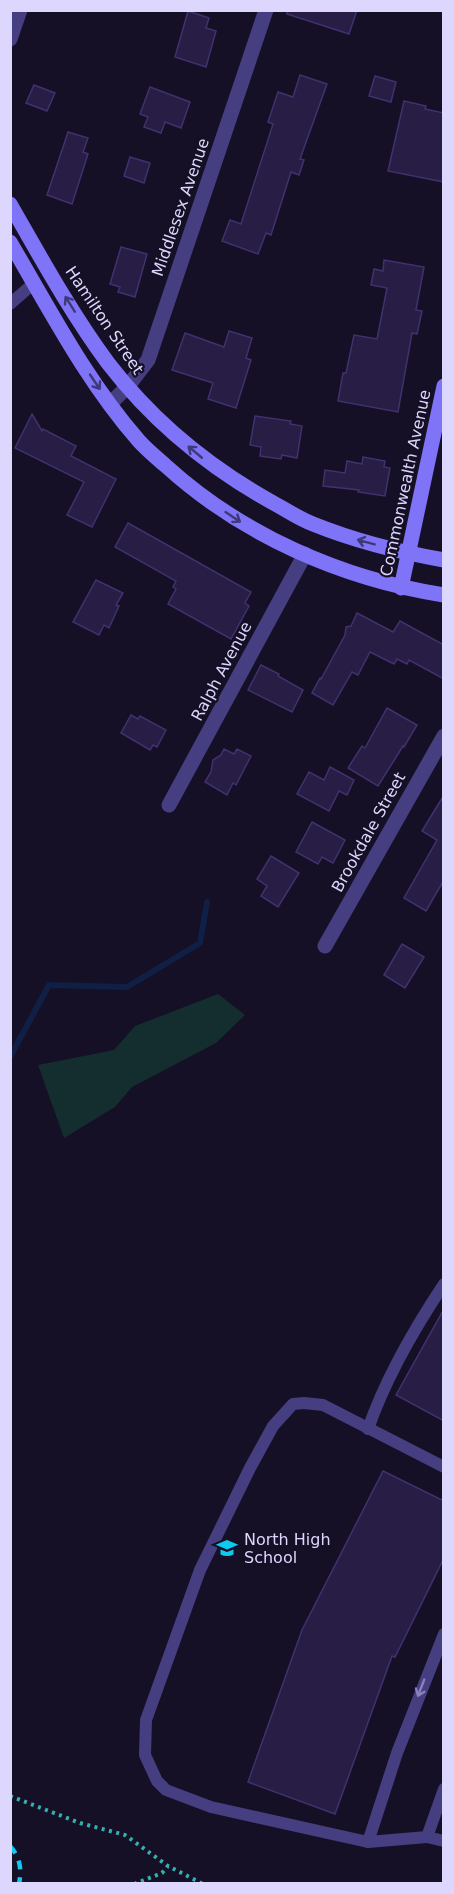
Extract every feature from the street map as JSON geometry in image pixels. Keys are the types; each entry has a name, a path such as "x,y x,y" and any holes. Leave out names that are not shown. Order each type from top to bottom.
{"main road":[{"name":"Hamilton Street","path":"10,204 81,323 108,362 156,419 205,460 261,496 310,523 354,539 408,554 444,560"},
{"path":"10,242 89,375 110,404 140,442 192,489 247,526 304,554 401,588 444,595"},
{"name":"Commonwealth Avenue","path":"401,588 444,386"}],"street":[{"path":"10,39 20,10"},
{"name":"Middlesex Avenue","path":"110,404 128,386 148,360 266,10"},
{"name":"Ralph Avenue","path":"170,806 304,554"},
{"name":"Brookdale Street","path":"325,946 444,736"}],"lane":[{"path":"10,304 34,283"},
{"path":"368,1429 376,1405 416,1326 444,1284"},
{"path":"444,1467 322,1405 293,1404 273,1426 200,1570 146,1720 145,1755 158,1781 166,1790 211,1807 368,1842 427,1837 444,1841"},
{"path":"368,1842 401,1743 444,1634"},
{"path":"427,1837 444,1789"}],"path":[{"path":"10,1796 80,1823 125,1835 168,1866 203,1884"},
{"path":"134,1884 162,1873 168,1866"}],"green space":[{"path":"218,994 245,1015 216,1043 132,1087 115,1107 64,1138 38,1065 114,1050 135,1026"}],"building":[{"path":"287,10 357,10 349,34 287,14"},
{"path":"188,11 209,18 206,28 216,31 206,67 175,57"},
{"path":"300,75 327,84 300,159 304,160 299,175 291,172 271,235 266,233 258,254 222,241 230,220 241,224 273,124 268,122 278,92 293,97"},
{"path":"375,76 396,82 391,102 369,96"},
{"path":"34,85 55,93 47,111 26,103"},
{"path":"150,87 190,102 181,128 165,122 161,133 144,127 148,117 140,114"},
{"path":"404,101 444,113 444,182 388,171"},
{"path":"68,132 88,138 83,152 88,154 72,204 47,195"},
{"path":"130,157 150,163 144,183 124,176"},
{"path":"121,247 147,254 135,297 118,292 120,287 110,284"},
{"path":"384,260 424,267 416,310 422,311 417,334 412,333 398,412 338,401 354,335 377,339 387,288 371,285 374,269 383,271"},
{"path":"229,331 252,338 246,358 251,360 236,408 208,399 213,383 172,370 185,333 224,347"},
{"path":"32,414 42,431 43,429 76,446 71,456 116,479 92,527 67,515 84,482 15,448"},
{"path":"255,416 291,421 290,424 302,426 297,458 282,455 281,459 260,456 261,447 250,445"},
{"path":"363,457 385,461 384,467 390,468 385,496 323,486 325,470 345,473 347,461 362,464"},
{"path":"128,523 251,592 245,603 249,606 231,639 168,604 176,589 173,587 176,581 115,547"},
{"path":"96,580 123,593 116,605 119,606 109,628 104,625 99,635 73,622"},
{"path":"357,613 393,632 400,621 444,645 444,679 409,660 407,664 397,659 394,664 370,652 358,675 352,672 333,705 312,693 345,635 346,627 351,626"},
{"path":"261,665 303,690 292,712 248,690"},
{"path":"387,708 417,725 378,786 348,768 362,746 365,748"},
{"path":"131,715 138,719 140,716 166,730 157,747 153,745 150,750 121,733"},
{"path":"224,749 234,754 237,749 251,756 236,785 233,783 227,795 205,782 211,772 213,760 221,755"},
{"path":"330,767 354,780 347,795 339,791 329,811 297,794 309,772 324,780"},
{"path":"444,795 444,880 426,911 404,898 437,840 422,831"},
{"path":"312,822 345,840 333,863 322,857 318,864 296,852"},
{"path":"271,856 299,873 278,907 261,896 267,886 257,879"},
{"path":"402,944 424,957 405,988 384,975"},
{"path":"444,1309 444,1421 396,1395"},
{"path":"383,1471 444,1501 444,1558 395,1657 392,1656 335,1814 248,1782 302,1630"}],"waterway":[{"path":"10,1057 49,985 127,987 200,943 207,902"}],"railway":[{"path":"10,1846 19,1864 19,1884"}],"place":[{"name":"North High School","path":"227,1548"}]}
